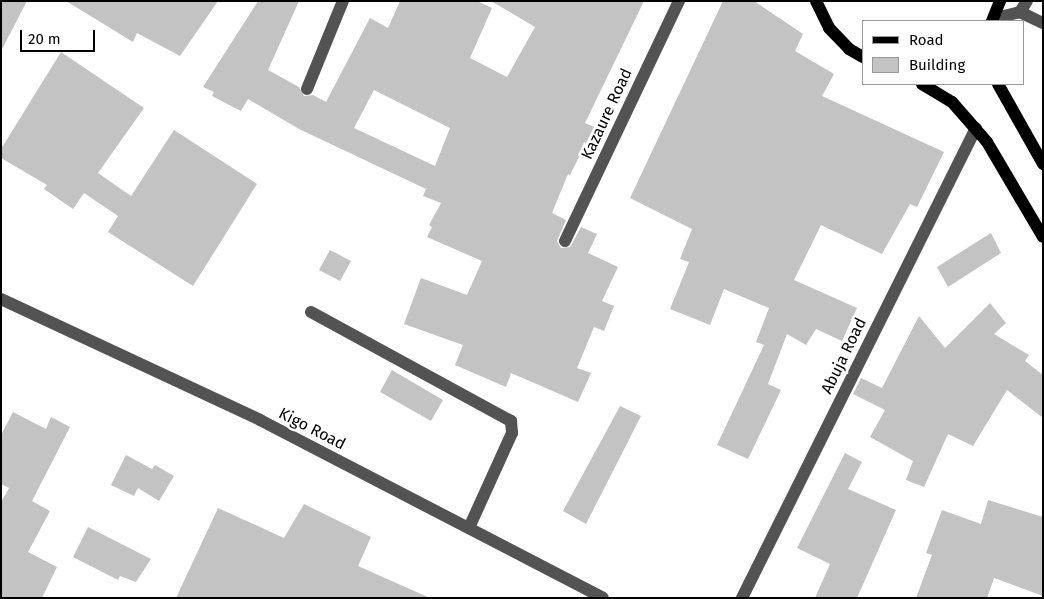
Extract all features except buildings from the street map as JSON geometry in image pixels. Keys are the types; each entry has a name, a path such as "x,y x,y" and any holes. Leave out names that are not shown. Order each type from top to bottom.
{"main road":[{"path":"994,20 1000,1"},
{"path":"816,2 829,28 848,49 862,56"},
{"path":"924,85 952,102 987,142 1043,237"},
{"path":"999,85 1043,164"}],"street":[{"path":"307,89 343,1"},
{"name":"Kazaure Road","path":"565,241 679,1"},
{"path":"994,20 1020,12 1028,1"},
{"path":"1020,12 1043,24"},
{"name":"Abuja Road","path":"742,598 976,128"},
{"name":"Kigo Road","path":"1,299 260,420 603,598"},
{"path":"311,312 511,421 512,433 469,528"}]}
